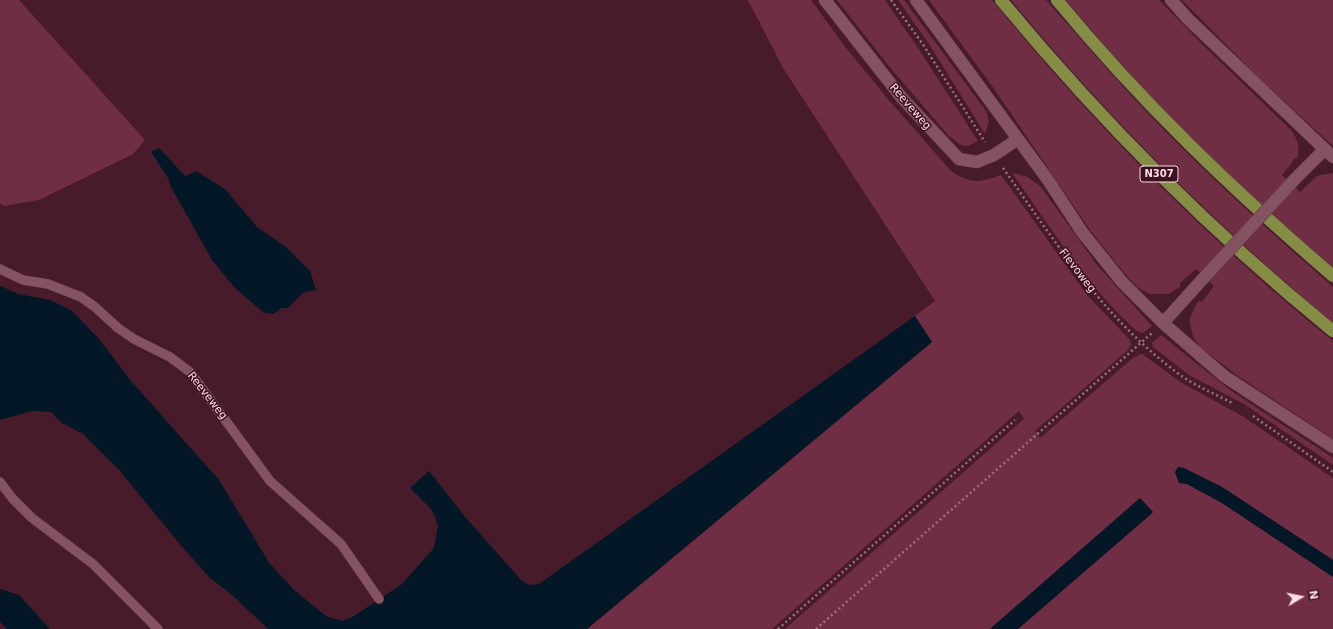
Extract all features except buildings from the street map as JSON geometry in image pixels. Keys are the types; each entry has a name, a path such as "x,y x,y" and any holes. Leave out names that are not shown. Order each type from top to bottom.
{"highway":[{"name":"N307","path":"1001,0 1049,58 1170,186 1270,278 1333,331"},
{"path":"1057,0 1086,35 1149,104 1217,173 1333,276"}],"street":[{"name":"Reeveweg","path":"825,0 892,86 958,160 977,162 994,155 1018,139"},
{"path":"916,0 1018,139 1098,253 1122,282 1163,323 1224,376 1333,447"},
{"path":"1163,323 1295,179 1328,154 1193,24 1171,0"}],"lane":[{"name":"Reeveweg","path":"0,269 23,280 48,284 81,297 95,307 118,328 134,339 170,357 190,372 270,481 341,544 379,599"},
{"path":"0,482 13,499 32,518 93,564 158,629"}],"path":[{"name":"Flevoweg","path":"891,0 924,46 958,102 994,155 1088,286 1141,342 1175,372 1238,407"},
{"path":"816,629 1141,342"},
{"path":"1248,413 1333,472"},
{"path":"778,629 1015,420"}],"shaded area":[{"path":"0,0 19,0 145,140 133,154 39,200 4,206 0,203"},
{"path":"748,0 811,0 843,44 887,98 951,171 964,178 975,181 987,180 1001,175 1087,295 1130,340 1131,345 1128,350 1035,431 1040,438 1133,358 1142,354 1182,383 1244,417 1333,478 1333,560 1222,487 1184,468 1178,467 1175,472 1179,483 1187,484 1222,503 1333,577 1333,629 1018,629 1153,512 1140,498 990,629 785,629 1024,419 1019,411 772,629 587,629 932,342 915,316 935,301 783,68"},
{"path":"837,0 885,0 978,141 968,146 961,145 948,135 888,65"},
{"path":"898,0 904,0 986,111 989,122 985,134 929,44"},
{"path":"929,0 992,0 1071,92 1154,180 1241,263 1333,341 1333,439 1238,376 1200,347 1193,336 1190,317 1197,303 1199,301 1202,302 1214,286 1196,269 1180,283 1180,287 1168,294 1150,294 1138,288 1125,274 1090,230 995,90"},
{"path":"1011,0 1046,0 1171,137 1250,213 1333,287 1333,323 1247,248 1164,169 1086,86"},
{"path":"1066,0 1159,0 1207,49 1291,130 1297,140 1298,155 1297,159 1294,158 1292,163 1282,175 1300,192 1316,176 1333,173 1333,268 1227,174 1128,72"},
{"path":"1182,0 1333,0 1333,146 1260,79"},
{"path":"1012,173 1028,177 1041,187 1097,265 1152,326 1143,333 1138,332 1102,296 1070,256"},
{"path":"1161,335 1230,390 1333,458 1333,465 1244,404 1189,375 1153,347 1152,343"}],"water":[{"path":"159,148 185,176 196,171 225,189 257,227 286,247 310,271 316,290 304,292 288,308 282,308 273,314 264,313 234,287 212,260 171,187 168,178 151,152"},
{"path":"0,286 18,294 50,300 71,310 100,340 131,381 219,480 270,564 295,591 326,616 342,621 354,616 402,584 434,548 438,525 432,510 410,488 429,471 466,518 522,581 530,585 539,584 915,316 932,342 587,629 268,629 232,595 209,577 119,470 83,434 62,423 51,412 33,411 0,420"},
{"path":"1178,467 1184,468 1222,487 1333,560 1333,577 1222,503 1187,484 1179,483 1175,472"},
{"path":"1140,498 1153,512 1150,515 1018,629 990,629"},
{"path":"0,589 19,595 50,629 7,629 0,622"}]}
